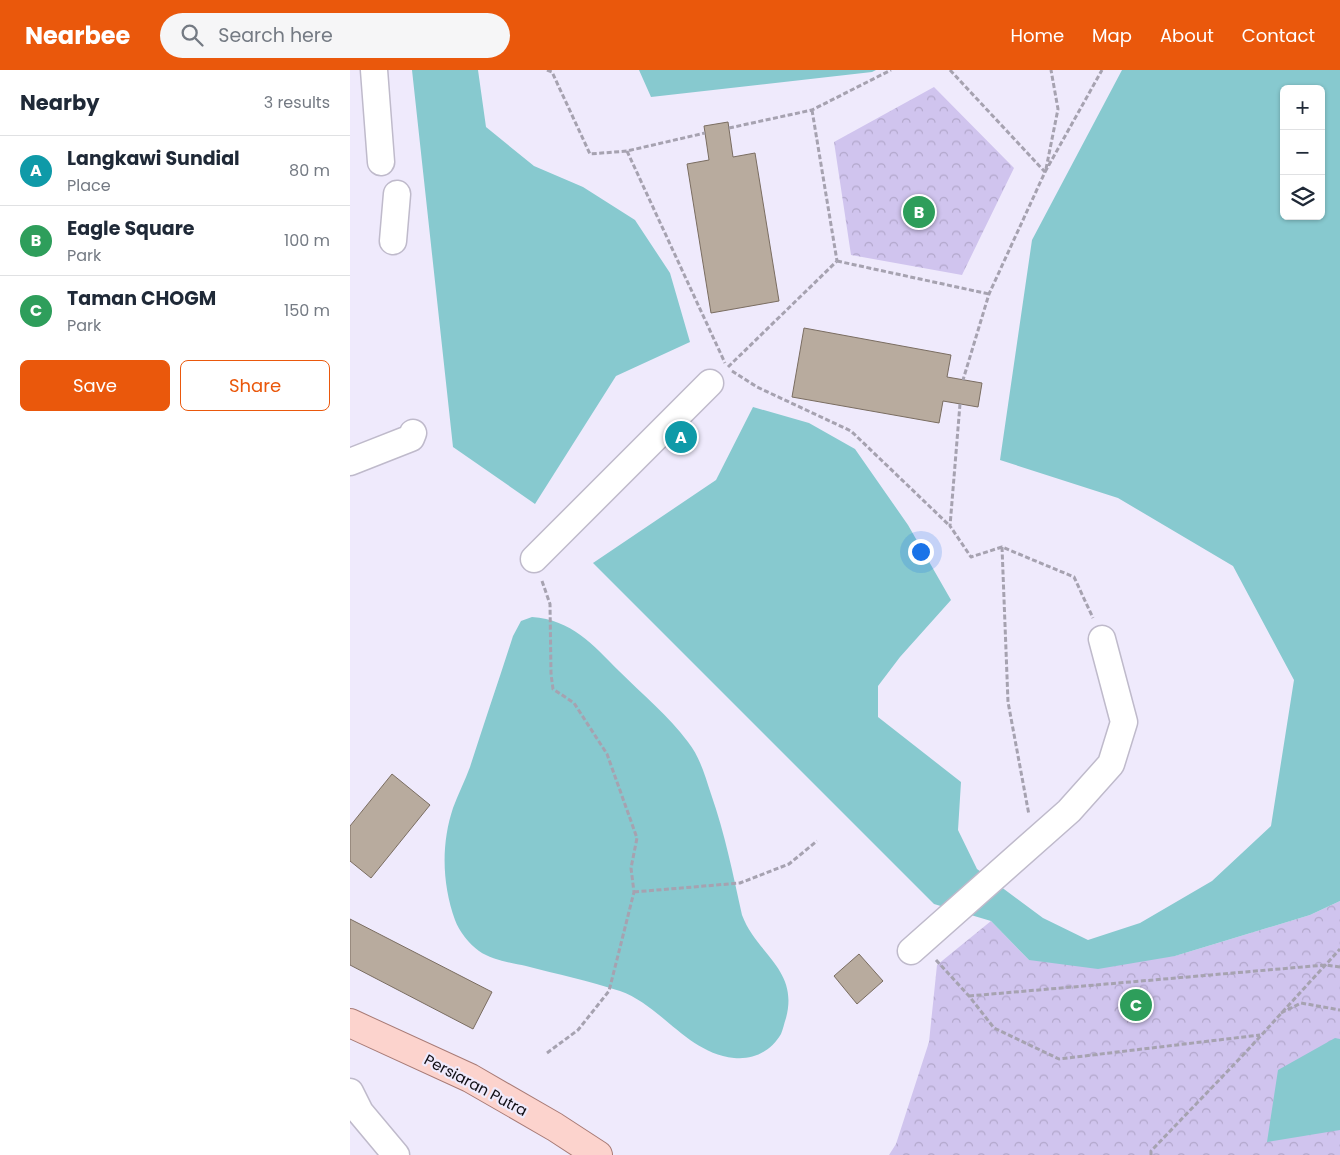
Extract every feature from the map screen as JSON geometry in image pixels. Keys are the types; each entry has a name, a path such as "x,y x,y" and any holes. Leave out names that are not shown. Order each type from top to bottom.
{"main road":[{"name":"Persiaran Putra","path":"350,1023 470,1078 555,1127 598,1155"}],"street":[{"path":"374,70 381,162"},
{"path":"393,241 397,194"},
{"path":"534,559 719,375"},
{"path":"350,462 411,438 413,434"},
{"path":"915,947 1070,812 1111,764 1124,722 1102,639"},
{"path":"350,1092 360,1112 396,1155"}],"path":[{"path":"547,70 552,72 590,154 627,151 705,133"},
{"path":"729,128 812,110 891,70"},
{"path":"950,70 1045,172"},
{"path":"1045,172 1058,109 1051,70"},
{"path":"963,380 989,294 1045,172 1102,70"},
{"path":"812,110 837,261"},
{"path":"627,151 719,375"},
{"path":"719,375 837,261"},
{"path":"837,261 989,294"},
{"path":"719,375 757,387 851,431 950,526 971,557 1002,547 1074,577 1102,639"},
{"path":"950,526 960,404"},
{"path":"1002,547 1008,702 1035,842"},
{"path":"547,1053 578,1030 610,991 634,892 631,868 637,838 607,754 574,703 554,689 550,604"},
{"path":"634,892 740,883 789,864 817,841"},
{"path":"915,947 969,996 994,1028 1059,1059 1260,1035"},
{"path":"1151,1155 1151,1151 1340,949"},
{"path":"969,996 1325,965 1340,967"},
{"path":"1279,1015 1300,1003 1340,1010"}],"green space":[{"path":"934,87 1014,168 962,275 851,255 834,142"},
{"path":"1340,901 1340,1155 889,1155 896,1144 929,1042 937,965 991,921 1029,960 1175,956 1310,915"}],"shaded area":[{"path":"412,70 478,70 486,127 534,166 583,187 635,220 670,273 690,342 616,376 535,504 453,447"},
{"path":"639,70 876,70 872,72 651,97"},
{"path":"1122,70 1340,70 1340,901 1310,915 1175,956 1098,969 1029,960 991,921 934,904 593,563 716,480 753,407 809,423 855,449 908,525 951,600 900,657 878,686 878,717 961,782 958,830 977,869 1043,918 1088,940 1140,923 1212,881 1271,826 1294,680 1233,566 1118,498 1000,460 1032,240"},
{"path":"532,617 559,623 570,628 590,643 664,714 681,732 696,754 720,824 742,915 757,941 782,974 787,987 786,1018 781,1034 767,1050 755,1056 734,1058 702,1048 649,1007 620,991 502,961 484,954 468,941 457,924 445,878 446,836 449,822 470,767 513,636 521,621"},
{"path":"1335,1038 1340,1039 1340,1130 1267,1142 1278,1070"}],"building":[{"path":"728,122 733,157 755,153 779,301 711,313 687,164 709,160 704,126"},
{"path":"804,328 951,355 947,377 982,383 978,407 943,401 939,423 792,397"},
{"path":"392,774 430,805 371,878 350,861 350,826"},
{"path":"350,919 492,992 473,1029 350,965"},
{"path":"859,954 883,981 857,1004 834,976"}],"place":[{"name":"Eagle Square","path":"919,212"},
{"name":"Langkawi Sundial","path":"681,437"},
{"name":"Taman CHOGM","path":"1136,1005"}]}
